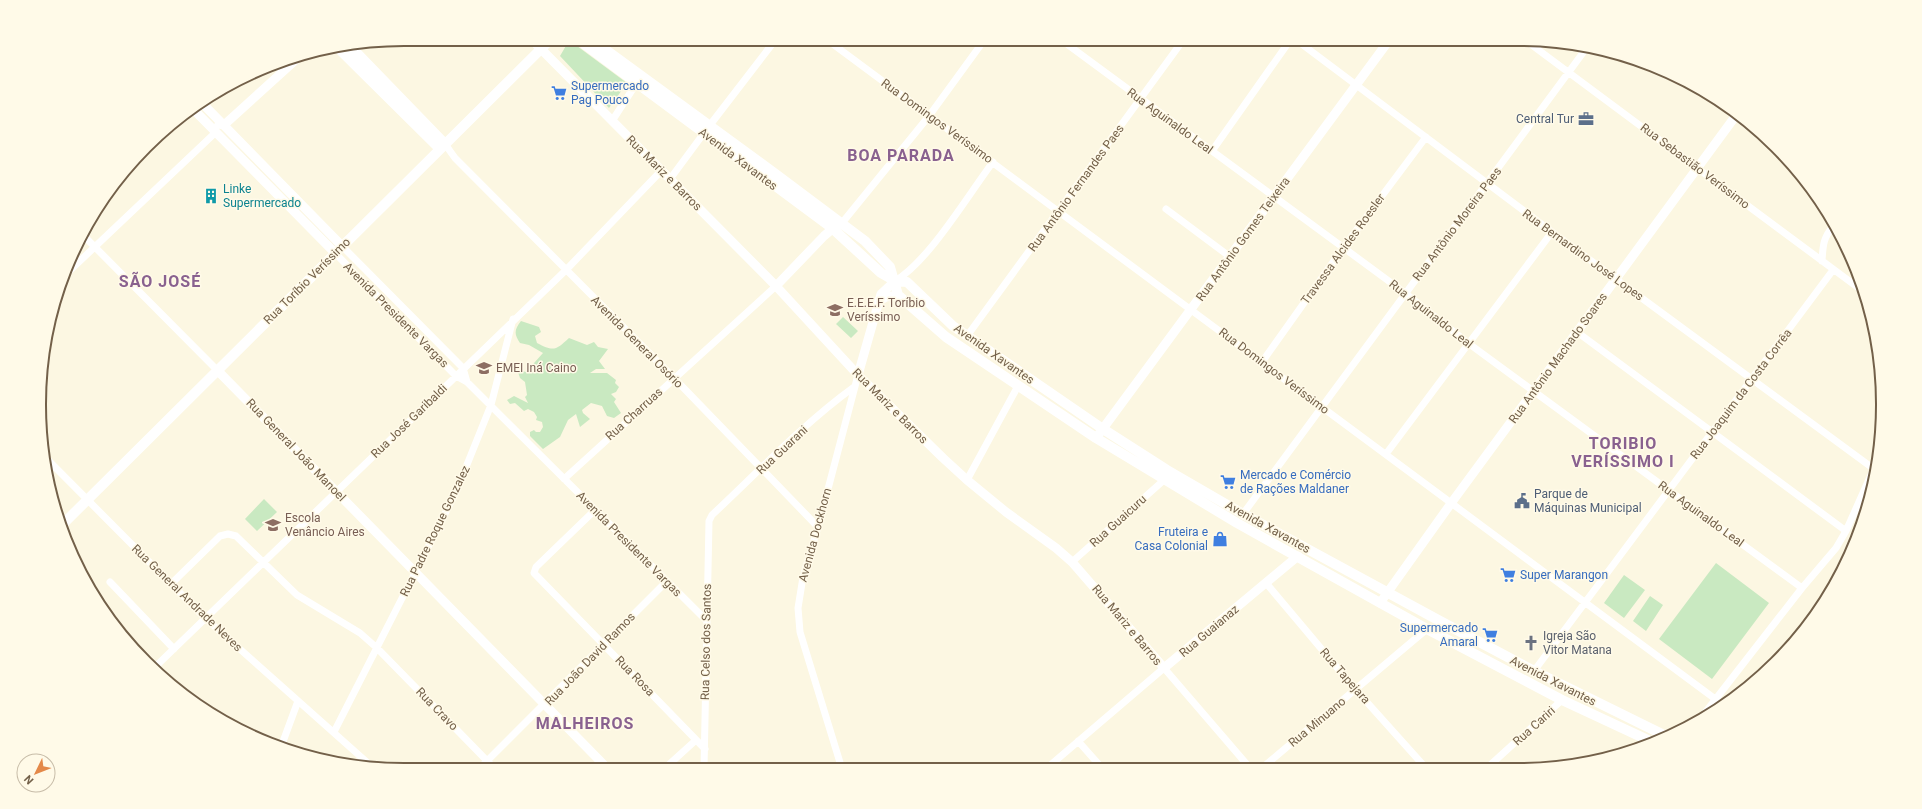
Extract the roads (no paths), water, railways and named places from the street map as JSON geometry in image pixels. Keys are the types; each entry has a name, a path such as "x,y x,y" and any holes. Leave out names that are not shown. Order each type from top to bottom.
{"main road":[{"name":"Rua Mariz e Barros","path":"538,46 541,49"},
{"name":"Rua Toríbio Veríssimo","path":"66,522 544,46"},
{"name":"Avenida Xavantes","path":"587,46 636,84 707,129 842,223 865,241 890,266 898,295 946,337 1096,438 1164,480 1427,629 1562,700 1646,739"},
{"name":"Avenida Xavantes","path":"600,46 832,228 880,273 895,281 907,282 953,326 1103,430 1167,470 1243,514 1388,593 1534,671 1661,733"},
{"name":"Avenida General Osório","path":"353,50 364,67"},
{"name":"Avenida General Osório","path":"342,52 364,67 442,147"}],"street":[{"path":"670,179 771,46"},
{"name":"Rua Domingos Veríssimo","path":"835,46 1452,502 1719,702"},
{"path":"776,286 832,228 842,223 929,116 980,46"},
{"name":"Rua Aguinaldo Leal","path":"1069,46 1405,293 1468,344 1802,588"},
{"name":"Rua Antônio Fernandes Paes","path":"967,336 1179,46"},
{"path":"1212,151 1286,46"},
{"name":"Rua Bernardino José Lopes","path":"1304,46 1487,184 1870,466"},
{"name":"Rua Antônio Gomes Teixeira","path":"1096,438 1192,310 1229,256 1385,46"},
{"name":"Rua Sebastião Veríssimo","path":"1534,47 1856,286"},
{"name":"Rua Mariz e Barros","path":"541,49 776,286 858,375 967,480 1006,512 1056,548 1072,562 1246,763"},
{"name":"Rua Antônio Moreira Paes","path":"1243,514 1321,406 1583,52"},
{"path":"73,267 216,132 216,125 224,124 289,65"},
{"path":"612,121 636,84"},
{"name":"Avenida Presidente Vargas","path":"206,106 456,376 467,382 706,620"},
{"name":"Avenida Presidente Vargas","path":"196,112 338,250 463,368 467,382"},
{"name":"Rua Antônio Machado Soares","path":"1380,603 1452,502 1734,118"},
{"name":"Travessa Alcides Roesler","path":"1262,362 1343,248 1426,137"},
{"name":"Avenida General Osório","path":"442,147 455,158 674,378 818,526"},
{"path":"895,281 905,275 934,243 993,162"},
{"name":"Rua José Garibaldi","path":"158,664 513,319 566,270 661,171"},
{"path":"1166,209 1229,256"},
{"path":"1822,261 1823,245 1826,235 1830,230"},
{"path":"1386,454 1552,232"},
{"name":"Rua General João Manoel","path":"87,239 602,763"},
{"name":"Rua Joaquim da Costa Corrêa","path":"1534,671 1833,270"},
{"name":"Avenida Dockhorn","path":"840,763 800,632 798,608 803,577 878,302 881,294 895,281"},
{"name":"Rua Charruas","path":"564,479 776,286"},
{"path":"878,302 886,297 898,295"},
{"name":"Rua Padre Roque Gonzalez","path":"334,732 456,492 490,405 513,319"},
{"path":"1577,332 1846,531"},
{"path":"967,480 1018,386"},
{"name":"Rua Guarani","path":"712,515 835,401 854,387"},
{"name":"Rua General Andrade Neves","path":"51,463 205,618 365,761"},
{"name":"Rua Guaicuru","path":"1072,562 1164,480"},
{"path":"1707,709 1802,588 1836,548 1846,531 1866,486"},
{"name":"Rua Rosa","path":"595,510 536,568 534,573 604,643 705,749"},
{"name":"Rua Celso dos Santos","path":"704,763 708,526 712,515"},
{"name":"Rua Cravo","path":"171,584 220,536 228,534 236,536 297,595 360,633 377,648 487,761"},
{"name":"Rua Guaianaz","path":"1053,763 1298,556"},
{"name":"Rua João David Ramos","path":"487,761 545,705 604,643 667,581"},
{"path":"110,582 174,648"},
{"name":"Rua Tapejara","path":"1266,583 1356,690 1421,763"},
{"name":"Rua Minuano","path":"1268,763 1427,629"},
{"name":"Rua Cariri","path":"1492,763 1562,700"},
{"path":"283,742 298,701"},
{"path":"671,763 696,740"},
{"path":"1078,740 1098,763"}],"place":[{"name":"Supermercado Pag Pouco","path":"559,93"},
{"name":"Central Tur","path":"1586,119"},
{"name":"Linke Supermercado","path":"211,196"},
{"name":"E.E.E.F. Toríbio Veríssimo","path":"835,310"},
{"name":"EMEI Iná Caino","path":"484,368"},
{"name":"Mercado e Comércio de Rações Maldaner","path":"1228,482"},
{"name":"Parque de Máquinas Municipal","path":"1522,501"},
{"name":"Escola Venâncio Aires","path":"273,525"},
{"name":"Fruteira e Casa Colonial","path":"1220,539"},
{"name":"Super Marangon","path":"1508,575"},
{"name":"Supermercado Amaral","path":"1490,635"},
{"name":"Igreja São Vitor Matana","path":"1531,643"}],"district":[{"name":"BOA PARADA","path":"901,155"},
{"name":"SÃO JOSÉ","path":"160,281"},
{"name":"TORIBIO VERÍSSIMO I","path":"1623,452"},
{"name":"MALHEIROS","path":"585,723"}]}
